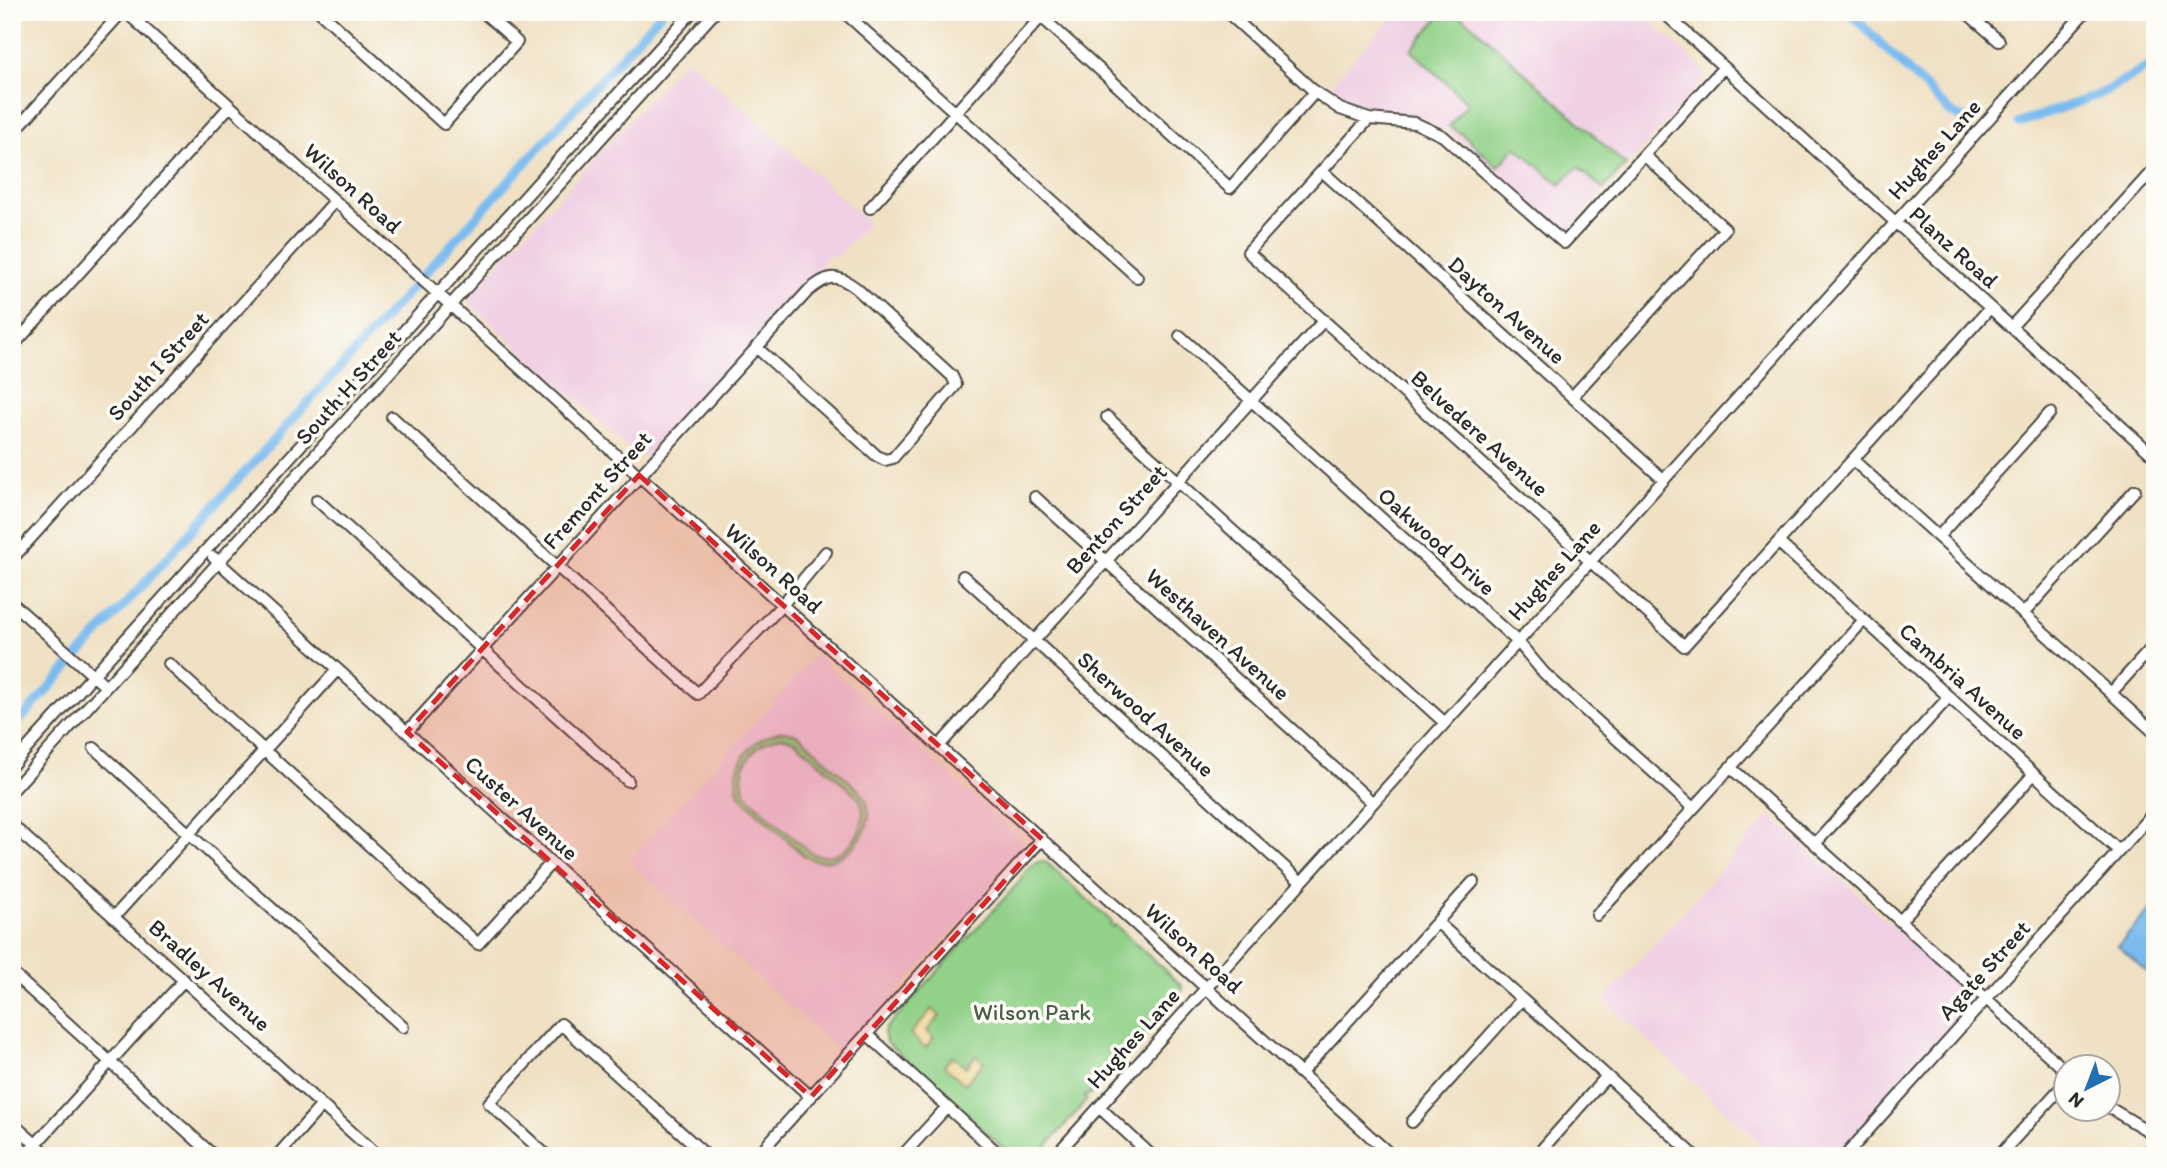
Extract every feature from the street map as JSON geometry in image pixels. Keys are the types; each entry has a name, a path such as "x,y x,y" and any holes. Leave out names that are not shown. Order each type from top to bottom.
{"street":[{"name":"Wilson Road","path":"124,12 1392,1156"},
{"path":"12,134 124,12"},
{"path":"320,12 444,124 517,42 483,12"},
{"name":"South H Street","path":"12,765 692,12"},
{"name":"South H Street","path":"12,791 715,12"},
{"path":"844,12 1137,277"},
{"path":"1227,12 1315,92 1340,109 1369,119 1415,123 1443,136 1564,243 1724,67"},
{"name":"Planz Road","path":"1663,12 2155,457"},
{"path":"1966,12 1998,41"},
{"name":"Hughes Lane","path":"1055,1156 2085,12"},
{"path":"870,208 1038,15 1230,188 1315,92"},
{"path":"12,346 230,106"},
{"path":"1322,171 1369,119"},
{"path":"1572,397 1725,229 1644,155"},
{"path":"2011,327 2155,168"},
{"name":"Belvedere Avenue","path":"1322,171 1248,252 1685,646 1778,542"},
{"name":"Dayton Avenue","path":"1322,171 1664,480"},
{"name":"South I Street","path":"12,559 335,201"},
{"name":"Fremont Street","path":"407,732 639,475 808,290 821,280 835,277 856,288 955,380 956,385 893,458 885,460 877,456 756,347"},
{"path":"1778,542 1990,308"},
{"name":"Benton Street","path":"939,746 1324,320"},
{"name":"Oakwood Drive","path":"1180,336 1518,642 1544,673 1693,808"},
{"path":"1938,537 2050,414"},
{"path":"392,417 698,694 783,604 826,552"},
{"path":"1107,417 1445,723"},
{"path":"1853,460 2155,733"},
{"path":"2023,614 2135,491"},
{"name":"Westhaven Avenue","path":"1035,497 1373,803"},
{"path":"317,500 628,781"},
{"name":"Cambria Avenue","path":"1778,542 2119,851"},
{"name":"Custer Avenue","path":"206,550 811,1097"},
{"name":"Sherwood Avenue","path":"963,576 1301,882"},
{"path":"12,603 106,687"},
{"path":"1597,915 1864,620"},
{"path":"2111,693 2155,644"},
{"path":"169,664 478,944 551,863"},
{"path":"114,917 337,670"},
{"path":"1815,844 1949,697"},
{"path":"94,748 404,1027"},
{"path":"1730,767 2052,1058"},
{"path":"1900,921 2034,774"},
{"name":"Agate Street","path":"1845,1156 2155,811"},
{"name":"Bradley Avenue","path":"12,825 379,1156"},
{"path":"757,1156 1042,839"},
{"path":"1301,1073 1473,882"},
{"path":"1437,922 1693,1155"},
{"path":"12,973 214,1156"},
{"path":"25,1156 184,980"},
{"path":"1412,1122 1522,999"},
{"path":"547,1156 489,1103 561,1024 707,1156"},
{"path":"867,1034 1001,1156"},
{"path":"1536,1156 1607,1076"},
{"path":"1999,1156 2052,1097"},
{"path":"277,1156 322,1105"},
{"path":"902,1156 947,1107"},
{"path":"1099,1107 1152,1156"},
{"path":"2122,1115 2155,1135"},
{"path":"12,1123 48,1156"},
{"path":"2144,1156 2155,1143"}],"highlighted area":[{"path":"639,475 1042,839 811,1097 407,732"}],"shaded area":[{"path":"1396,12 1640,12 1701,67 1703,82 1571,228 1564,231 1467,145 1446,130 1422,119 1366,112 1341,102 1325,91"},
{"path":"687,58 869,223 839,255 825,257 824,262 649,455 643,456 637,455 471,305 469,300 471,294"},
{"path":"816,655 1020,839 1023,846 1022,854 842,1053 629,861"},
{"path":"1770,815 1970,996 1972,1002 1969,1009 1837,1156 1775,1156 1604,1000"}],"green space":[{"path":"1450,14 1463,18 1477,29 1626,165 1603,189 1578,167 1560,185 1516,147 1498,167 1449,126 1468,103 1411,50 1440,16"},
{"path":"783,731 800,736 860,791 867,804 869,818 865,831 845,854 832,860 818,861 804,856 739,795 737,772 740,762 753,745","holes":["782,737 796,742 857,796 862,806 863,817 855,839 837,854 826,856 809,851 745,792 745,764 756,749"]},
{"name":"Wilson Park","path":"1041,861 1047,863 1112,922 1110,925 1115,925 1182,986 1181,993 1089,1095 1084,1097 1087,1100 1038,1156 1012,1156 885,1041 884,1034 885,1029 1021,877 1032,865"}],"sand":[{"path":"932,1009 940,1016 927,1031 934,1038 925,1048 910,1034"},
{"path":"976,1055 984,1062 965,1084 944,1066 953,1056 966,1067"}],"water":[{"path":"2155,904 2155,979 2118,946"}],"waterway":[{"path":"12,729 662,12"},
{"path":"1849,12 1950,112 1967,120"},
{"path":"2019,123 2098,95 2155,63"}]}
